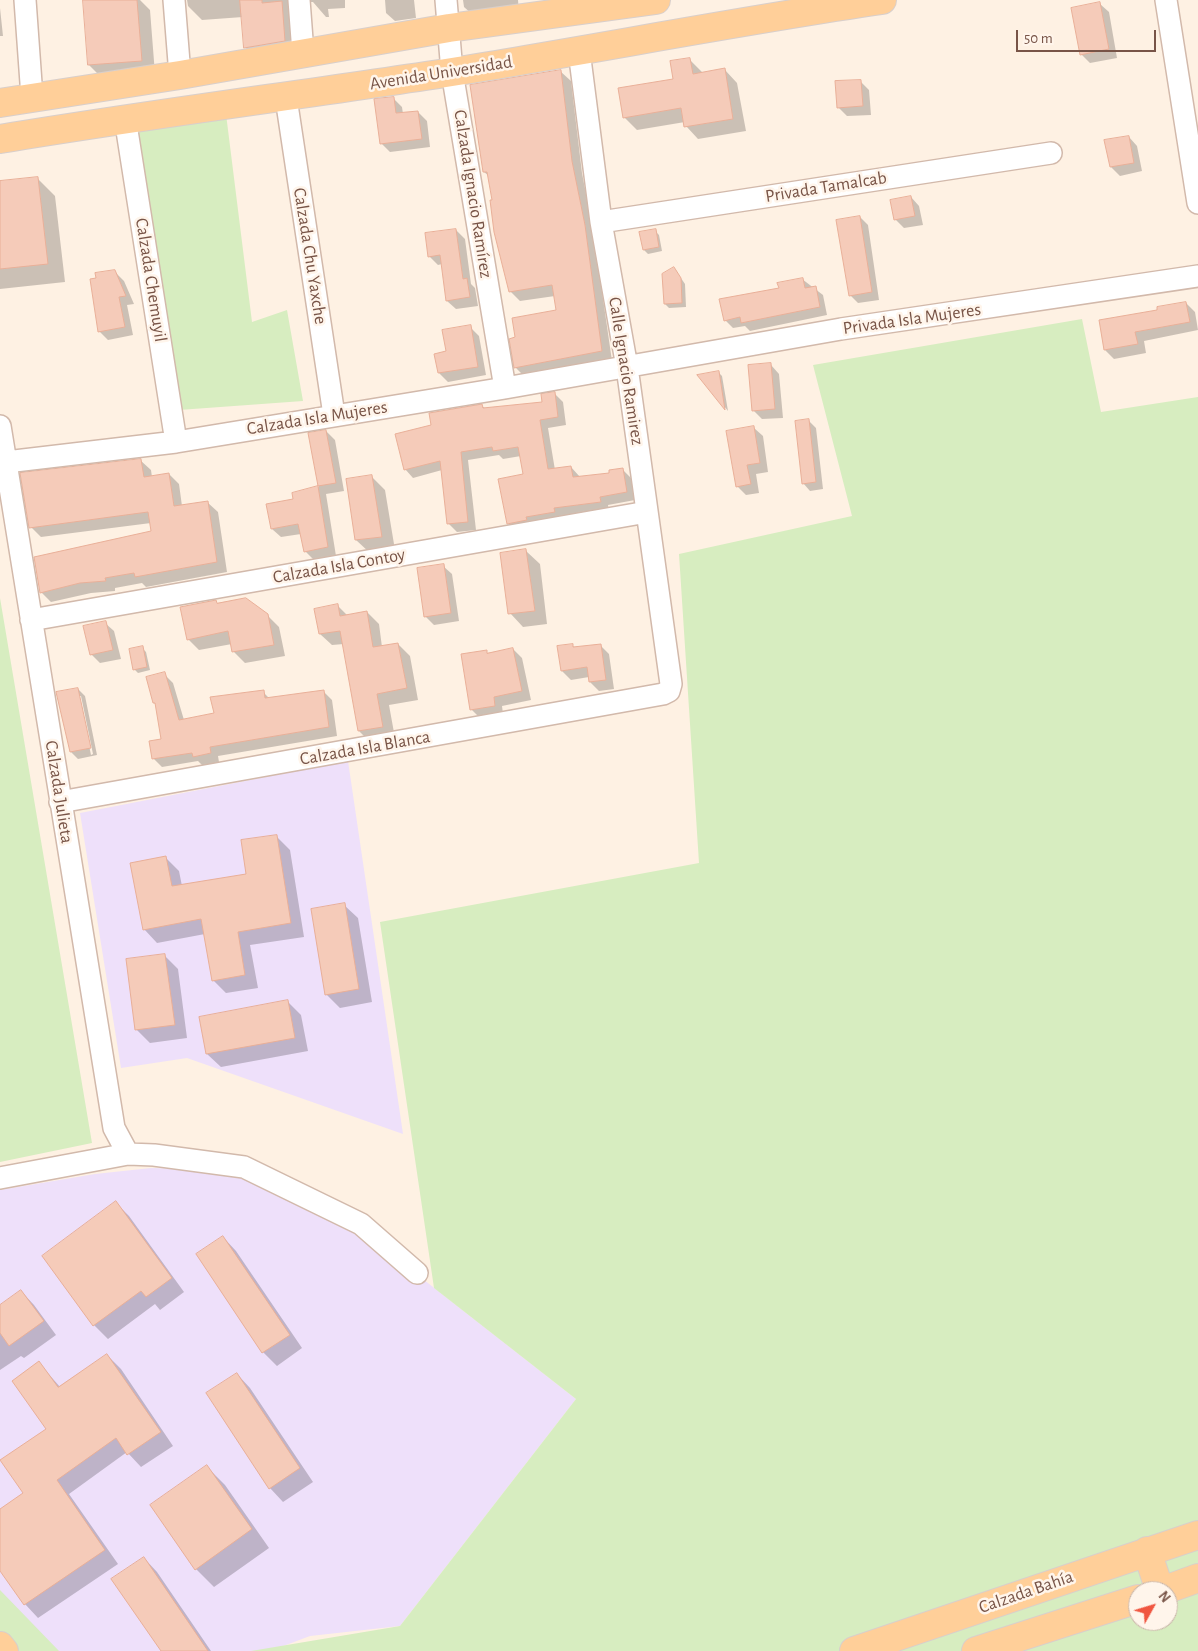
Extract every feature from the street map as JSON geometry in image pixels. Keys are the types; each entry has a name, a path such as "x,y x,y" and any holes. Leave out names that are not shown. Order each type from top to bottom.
{"main road":[{"path":"0,103 180,75 448,28 596,5 656,0"},
{"name":"Avenida Universidad","path":"0,139 125,118 286,98 452,72 870,1"},
{"name":"Calzada Bahía","path":"854,1651 1198,1535"},
{"path":"1147,1551 1158,1581"},
{"path":"1178,1585 1198,1578"},
{"path":"976,1651 1128,1602"},
{"path":"0,1646 4,1651"}],"street":[{"path":"25,0 32,97"},
{"path":"174,0 180,75"},
{"path":"299,0 303,53"},
{"name":"Calzada Ignacio Ramírez","path":"446,0 452,72 505,388"},
{"path":"1166,0 1198,204"},
{"name":"Calle Ignacio Ramirez","path":"580,51 601,222 627,367 671,684 669,691"},
{"name":"Calzada Chu Yaxche","path":"286,98 334,415"},
{"name":"Calzada Chemuyil","path":"125,118 176,442"},
{"name":"Privada Tamalcab","path":"601,222 1051,153"},
{"name":"Privada Isla Mujeres","path":"627,367 841,329 1198,276"},
{"name":"Calzada Isla Mujeres","path":"6,462 176,442 627,367"},
{"name":"Calzada Julieta","path":"0,426 114,1128 128,1154"},
{"name":"Calzada Isla Contoy","path":"31,620 646,512"},
{"name":"Calzada Isla Blanca","path":"60,802 663,694 669,691"},
{"path":"0,1178 128,1154 154,1155 244,1167 361,1224 417,1274"}],"shaded area":[{"path":"348,761 403,1134 187,1058 121,1068 80,813"},
{"path":"151,1168 233,1170 359,1229 576,1399 400,1626 310,1636 270,1651 46,1651 0,1601 0,1190 95,1174"}],"green space":[{"path":"226,114 252,322 287,310 303,401 179,410 133,121"},
{"path":"1082,319 1101,412 1198,397 1198,1651 251,1651 400,1626 576,1399 434,1288 380,922 699,863 679,554 852,516 813,365"},
{"path":"0,598 92,1143 0,1162"},
{"path":"0,1590 59,1651 0,1651"}],"building":[{"path":"83,0 137,0 142,61 88,65"},
{"path":"240,0 262,0 262,3 282,1 285,41 244,48"},
{"path":"1100,2 1109,49 1080,55 1071,8"},
{"path":"690,58 693,74 725,68 733,119 684,127 681,108 623,118 618,88 673,79 670,61"},
{"path":"561,70 572,161 585,225 602,351 514,368 509,339 515,337 512,318 556,310 552,285 509,292 494,232 490,200 492,200 487,172 483,172 470,85"},
{"path":"861,80 863,106 837,108 835,81"},
{"path":"394,97 396,113 418,111 422,139 380,144 374,99"},
{"path":"1129,136 1134,163 1110,167 1104,140"},
{"path":"38,177 48,264 0,269 0,181"},
{"path":"911,196 915,216 894,220 890,200"},
{"path":"860,216 872,292 849,296 836,220"},
{"path":"456,229 463,279 467,278 470,297 446,301 440,255 428,257 425,233"},
{"path":"656,229 659,247 643,250 639,232"},
{"path":"674,267 681,278 682,303 664,304 662,274"},
{"path":"115,270 126,296 119,297 125,327 98,332 90,279 96,278 95,273"},
{"path":"803,278 805,288 816,286 820,307 741,323 740,317 724,321 719,299 779,288 777,283"},
{"path":"1186,302 1190,322 1135,332 1138,344 1104,350 1099,320 1157,310 1157,307"},
{"path":"471,325 478,367 438,373 434,354 446,351 442,330"},
{"path":"771,363 775,409 752,411 748,365"},
{"path":"719,371 725,410 697,375"},
{"path":"555,392 558,417 540,420 548,469 571,466 573,477 609,473 609,470 623,468 627,492 600,497 601,502 554,508 555,512 526,517 527,520 507,524 498,479 523,474 518,447 493,451 492,447 461,452 468,522 447,524 440,461 404,470 395,434 431,425 429,413 482,404 483,408 542,402 541,394"},
{"path":"809,419 816,482 802,484 795,421"},
{"path":"754,426 760,463 747,465 751,484 736,487 726,431"},
{"path":"326,430 336,483 318,486 308,433"},
{"path":"141,459 144,477 169,473 174,506 208,501 217,562 135,577 134,573 105,578 106,581 80,583 40,593 34,557 151,531 148,512 29,528 20,473"},
{"path":"372,475 382,537 355,540 346,479"},
{"path":"318,486 328,547 304,552 298,524 271,529 266,504 293,499 292,493"},
{"path":"526,549 535,611 508,614 500,553"},
{"path":"444,564 451,613 424,617 417,568"},
{"path":"246,598 268,614 274,645 232,652 228,631 187,640 180,607 216,600 217,603"},
{"path":"338,604 340,616 367,611 373,647 398,643 407,688 377,694 383,727 358,731 340,631 319,634 314,609"},
{"path":"106,621 113,650 90,655 83,626"},
{"path":"573,644 573,647 601,644 606,680 589,682 587,667 561,671 557,646"},
{"path":"143,646 147,667 133,670 129,649"},
{"path":"513,648 522,691 494,697 495,706 470,710 461,654 487,650 487,653"},
{"path":"165,672 179,720 214,713 210,697 264,690 265,698 324,690 329,727 210,747 211,753 193,757 192,753 152,759 149,741 161,739 155,703 153,703 146,677"},
{"path":"78,688 91,748 70,752 56,692"},
{"path":"277,835 291,923 238,932 245,975 212,981 201,919 143,930 130,863 166,856 172,886 246,874 241,840"},
{"path":"345,903 359,989 325,995 311,909"},
{"path":"165,954 175,1025 135,1030 126,959"},
{"path":"288,1000 295,1038 206,1054 199,1017"},
{"path":"116,1201 172,1278 146,1297 141,1291 93,1326 42,1256"},
{"path":"223,1236 290,1335 262,1353 196,1254"},
{"path":"21,1290 44,1321 9,1346 0,1333 0,1305"},
{"path":"107,1354 161,1432 127,1455 116,1438 57,1480 105,1550 24,1605 0,1571 0,1509 23,1493 0,1460 46,1429 12,1381 39,1361 58,1387"},
{"path":"237,1373 300,1468 269,1489 206,1393"},
{"path":"207,1465 252,1529 195,1570 150,1505"},
{"path":"144,1557 208,1651 161,1651 111,1579"}]}
